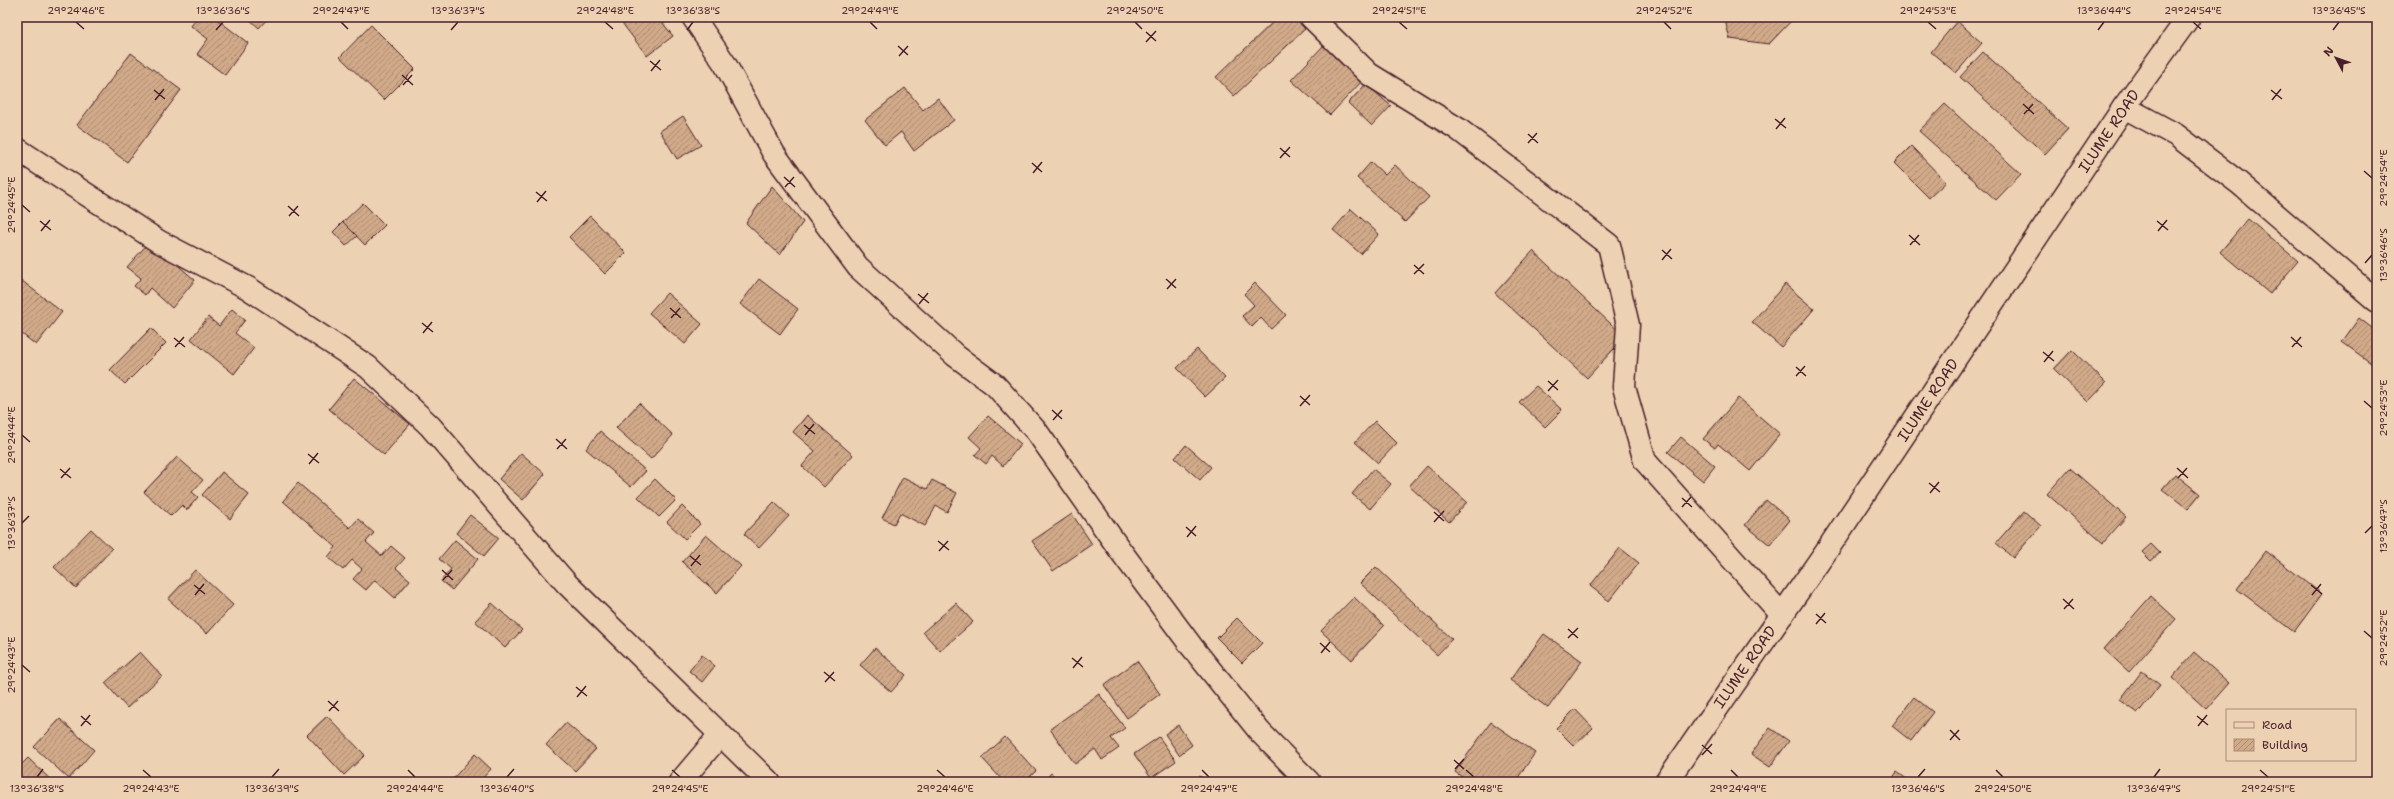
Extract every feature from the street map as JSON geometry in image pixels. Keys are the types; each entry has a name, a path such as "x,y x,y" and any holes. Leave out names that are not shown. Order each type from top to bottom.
{"street":[{"path":"693,17 725,64 774,154 858,267 956,356 995,385 1037,432 1120,550 1192,647 1260,732 1308,782"},
{"path":"1311,17 1369,74 1458,129 1609,245 1628,325 1624,387 1645,462 1782,615"},
{"name":"ILUME ROAD","path":"1666,782 1782,615 2124,108 2189,17"},
{"path":"2124,108 2176,135 2239,183 2377,301"},
{"path":"17,149 158,241 248,288 368,366 430,426 567,584 769,782"},
{"path":"680,782 720,735"}],"building":[{"path":"198,17 214,17 248,43 225,75 197,54 208,39 191,26"},
{"path":"247,17 269,17 259,28"},
{"path":"622,17 658,17 673,36 647,56 619,19"},
{"path":"1278,17 1294,17 1305,29 1234,96 1216,77"},
{"path":"1724,17 1792,17 1792,20 1769,44 1730,39"},
{"path":"1820,17 1844,17 1841,21"},
{"path":"1957,21 1982,43 1956,73 1931,52"},
{"path":"371,25 415,69 384,100 340,57"},
{"path":"1325,44 1363,80 1330,115 1291,80"},
{"path":"1983,52 2068,129 2045,154 1960,77"},
{"path":"131,53 181,90 127,162 77,125"},
{"path":"1366,84 1391,106 1372,126 1348,103"},
{"path":"905,88 923,110 938,98 954,120 914,151 901,132 885,145 865,120"},
{"path":"1945,104 2021,174 1996,200 1919,131"},
{"path":"683,116 701,145 677,159 660,131"},
{"path":"1911,146 1946,182 1929,198 1894,163"},
{"path":"1371,162 1385,175 1395,165 1429,197 1405,222 1357,178"},
{"path":"772,186 803,222 780,255 746,223"},
{"path":"363,203 385,225 365,245 343,222"},
{"path":"1351,209 1379,234 1361,254 1333,230"},
{"path":"590,216 626,253 605,274 569,237"},
{"path":"2248,219 2298,261 2270,294 2220,252"},
{"path":"343,222 357,236 346,246 333,232"},
{"path":"150,241 195,280 172,308 150,288 145,295 134,286 141,278 127,267"},
{"path":"1533,251 1625,337 1587,378 1495,293"},
{"path":"17,277 62,312 36,345 17,330"},
{"path":"759,279 798,309 780,334 740,304"},
{"path":"1255,283 1286,315 1271,329 1261,318 1252,327 1242,316 1254,305 1244,294"},
{"path":"1785,284 1814,309 1781,347 1752,322"},
{"path":"667,293 702,324 685,344 649,313"},
{"path":"232,309 245,320 235,333 254,348 234,374 191,339 208,317 219,326"},
{"path":"2359,318 2377,332 2377,363 2375,366 2342,342"},
{"path":"151,328 166,343 125,384 110,370"},
{"path":"1197,349 1225,378 1205,397 1177,368"},
{"path":"2072,350 2106,383 2088,402 2054,369"},
{"path":"354,378 410,424 384,455 329,409"},
{"path":"1536,386 1562,410 1545,427 1519,402"},
{"path":"1738,398 1780,434 1750,471 1718,444 1715,448 1703,439"},
{"path":"639,403 673,435 651,459 616,428"},
{"path":"807,415 853,455 824,487 802,466 815,451 793,432"},
{"path":"988,416 1021,444 1003,466 992,456 986,464 975,455 981,448 969,437"},
{"path":"1375,421 1397,443 1378,463 1355,442"},
{"path":"600,431 646,471 631,487 586,449"},
{"path":"1681,437 1715,466 1703,481 1668,452"},
{"path":"1186,445 1211,467 1200,480 1175,458"},
{"path":"521,453 545,474 523,500 499,479"},
{"path":"177,457 203,480 192,492 198,497 187,510 182,505 171,516 144,492"},
{"path":"1427,466 1467,502 1449,522 1409,486"},
{"path":"2070,468 2126,517 2103,543 2047,494"},
{"path":"1373,469 1391,484 1370,509 1352,494"},
{"path":"222,472 249,495 230,519 202,495"},
{"path":"2175,474 2200,494 2188,509 2162,489"},
{"path":"903,477 927,489 932,480 957,493 947,512 936,506 925,526 900,513 894,524 882,518"},
{"path":"655,479 676,500 659,517 638,497"},
{"path":"298,483 350,528 358,519 374,533 366,542 382,556 391,546 405,558 396,568 410,580 395,598 375,580 366,590 353,579 362,569 352,560 343,570 328,557 336,547 283,501"},
{"path":"1766,500 1790,520 1770,545 1745,525"},
{"path":"774,502 789,516 759,548 744,534"},
{"path":"682,506 700,524 685,539 667,522"},
{"path":"2024,511 2041,526 2013,558 1996,543"},
{"path":"1072,514 1092,544 1053,571 1032,541"},
{"path":"470,515 499,538 484,556 456,533"},
{"path":"91,529 112,549 76,588 54,567"},
{"path":"706,535 741,566 717,593 682,562"},
{"path":"455,540 478,559 452,590 441,581 451,569 439,559"},
{"path":"2151,544 2160,553 2151,561 2142,552"},
{"path":"1620,548 1639,563 1609,601 1590,586"},
{"path":"2266,551 2322,594 2294,632 2237,589"},
{"path":"1376,567 1452,639 1437,655 1360,583"},
{"path":"195,570 233,605 207,634 168,599"},
{"path":"2151,596 2176,619 2129,672 2104,649"},
{"path":"1354,597 1384,626 1352,660 1321,631"},
{"path":"492,603 522,630 505,648 475,621"},
{"path":"956,603 973,622 940,651 923,632"},
{"path":"1237,618 1262,643 1242,663 1217,638"},
{"path":"1544,634 1582,661 1548,708 1510,680"},
{"path":"17,638 22,642 17,647"},
{"path":"875,648 906,675 891,692 860,665"},
{"path":"140,652 162,676 127,708 105,683"},
{"path":"2194,652 2229,683 2206,709 2172,678"},
{"path":"702,655 715,666 702,682 689,671"},
{"path":"1137,661 1160,694 1127,718 1104,685"},
{"path":"2142,671 2160,685 2138,713 2120,700"},
{"path":"1099,694 1125,728 1111,738 1119,748 1102,760 1095,749 1075,764 1050,729"},
{"path":"1914,697 1933,712 1911,741 1892,726"},
{"path":"1575,709 1593,728 1574,746 1556,728"},
{"path":"327,716 365,755 344,775 307,735"},
{"path":"60,719 94,750 69,779 34,747"},
{"path":"1491,722 1535,753 1515,782 1469,782 1455,772"},
{"path":"566,723 596,749 575,771 546,745"},
{"path":"1178,725 1192,745 1179,755 1165,734"},
{"path":"1770,728 1789,741 1770,767 1751,754"},
{"path":"1005,737 1036,771 1024,782 1004,782 982,758"},
{"path":"1159,737 1176,761 1151,778 1134,754"},
{"path":"475,754 491,769 479,782 452,782 451,781"},
{"path":"28,758 53,782 17,782 17,769"},
{"path":"1897,772 1911,782 1890,782"},
{"path":"1051,773 1061,782 1043,782"},
{"path":"1200,776 1204,782 1192,782"}]}
